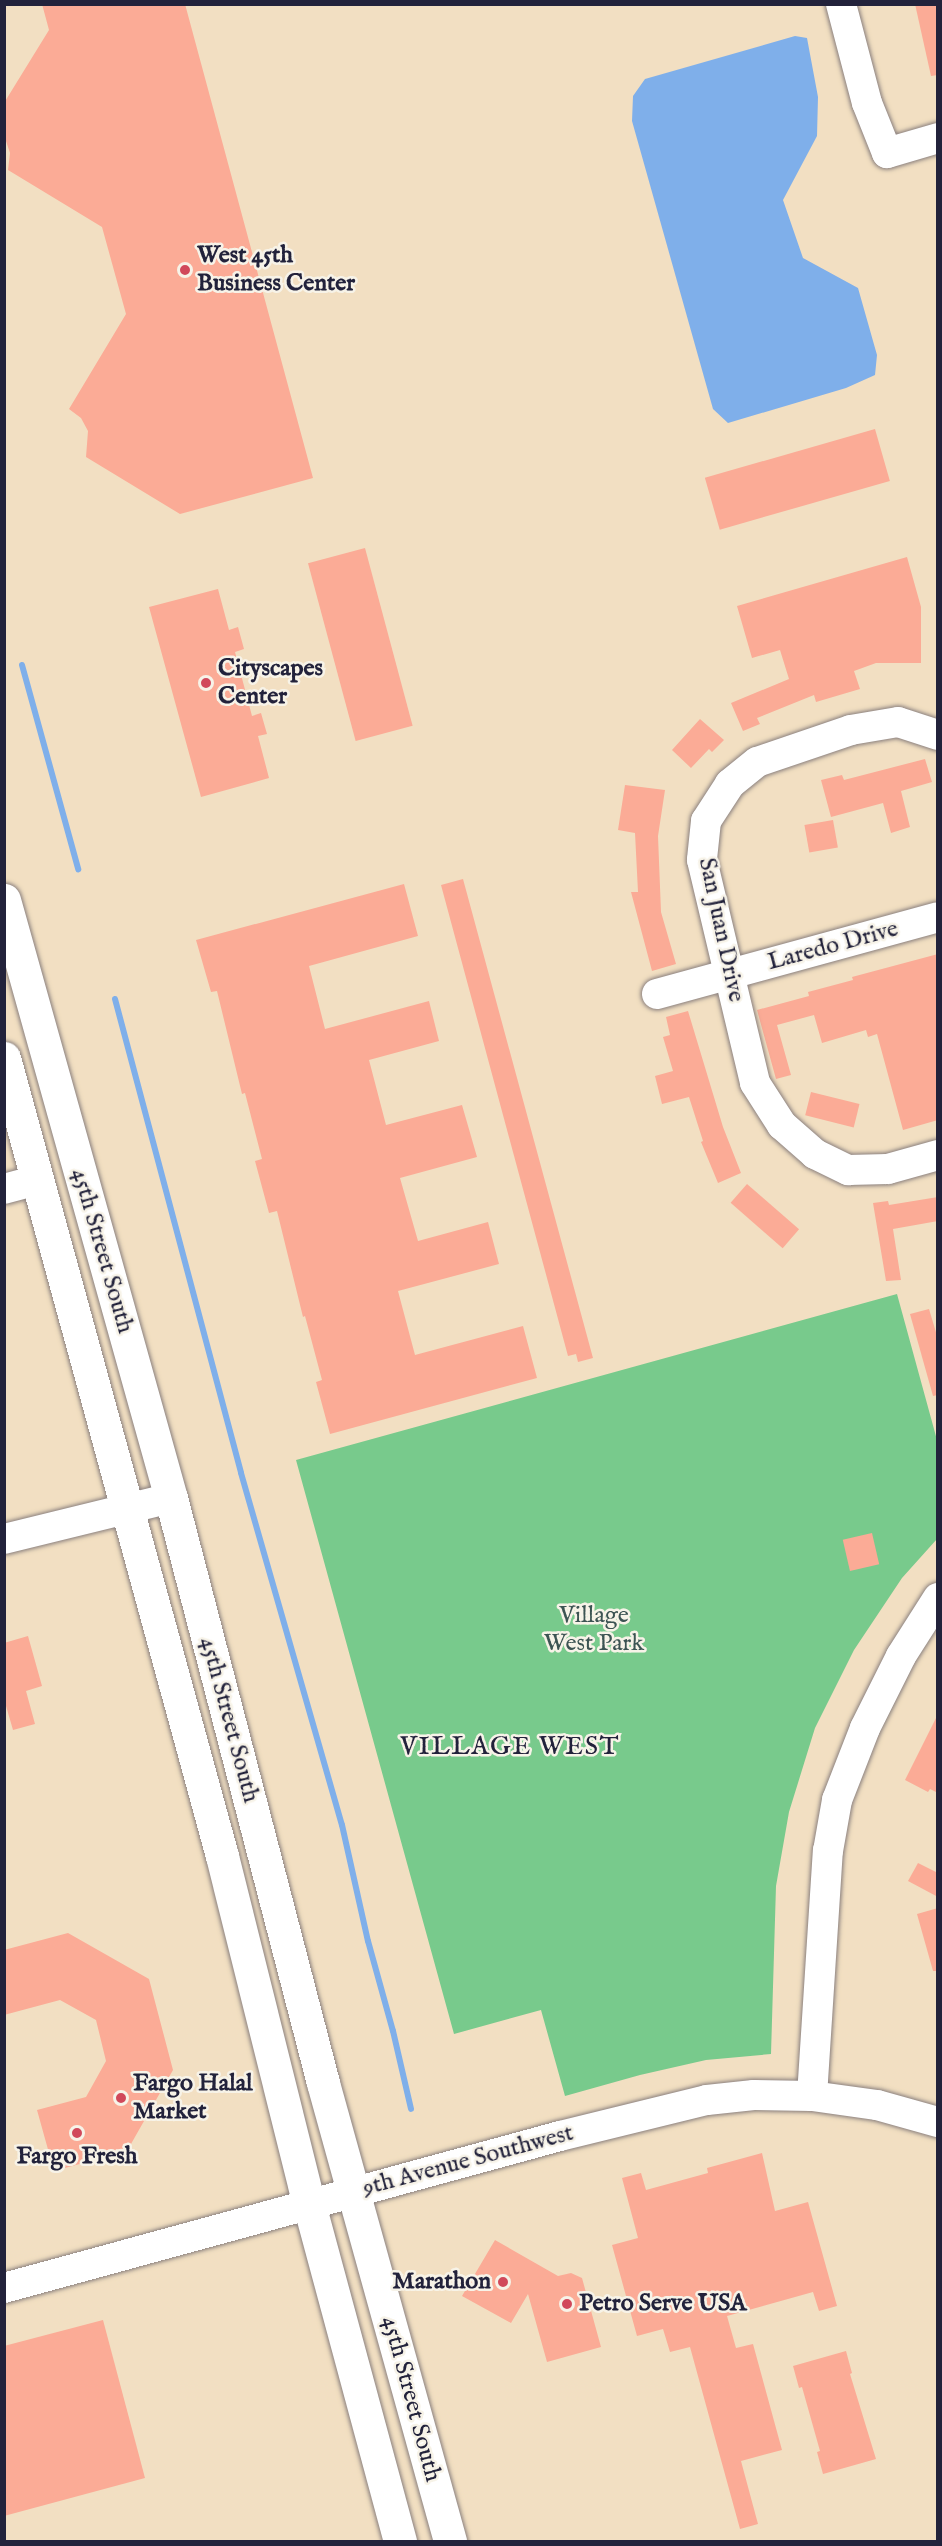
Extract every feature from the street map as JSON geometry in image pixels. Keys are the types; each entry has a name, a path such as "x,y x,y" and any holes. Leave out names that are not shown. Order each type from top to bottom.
{"main road":[{"name":"45th Street South","path":"4,900 171,1498 353,2192 450,2541"},
{"name":"45th Street South","path":"4,1058 222,1856 309,2204 400,2541"},
{"path":"366,2415 403,2499 414,2541"}],"street":[{"path":"841,4 867,103 888,153 938,138"},
{"name":"San Juan Drive","path":"938,735 898,722 850,730 757,762 730,784 706,821 702,860 756,1083 782,1125 815,1154 848,1170 888,1169 938,1155"},
{"name":"Laredo Drive","path":"657,994 938,918"},
{"path":"4,1189 38,1180"},
{"path":"4,1539 171,1498"},
{"path":"812,2096 828,1851 837,1800 865,1728 901,1656 938,1598"},
{"name":"9th Avenue Southwest","path":"4,2288 560,2136 707,2100 754,2095 812,2096 878,2105 938,2122"}],"green space":[{"name":"Village West Park","path":"897,1294 937,1440 937,1539 902,1578 854,1650 815,1728 789,1812 776,1886 771,2054 706,2060 565,2096 541,2010 454,2034 296,1460"}],"water":[{"path":"795,36 807,38 818,97 817,136 783,200 803,258 858,288 877,355 875,375 846,388 728,423 713,409 632,121 633,96 645,79"}],"building":[{"name":"West 45th Business Center","path":"42,4 185,4 313,478 180,514 86,457 88,431 81,418 69,409 126,314 102,227 8,170 10,153 4,135 4,103 49,30"},
{"path":"915,4 938,4 938,75 931,76"},
{"path":"875,429 890,481 720,530 705,478"},
{"path":"365,548 413,726 356,741 308,563"},
{"path":"907,557 921,607 921,663 876,663 854,671 860,689 816,702 814,695 757,718 760,724 743,731 731,703 789,679 780,650 752,658 737,606"},
{"name":"Cityscapes Center","path":"218,589 229,630 238,627 244,649 235,652 252,716 261,713 267,734 258,736 269,778 201,797 149,607"},
{"path":"700,719 724,740 712,752 709,749 691,768 672,750"},
{"path":"925,759 932,782 901,791 910,827 891,833 883,803 831,817 821,780 842,775 844,780"},
{"path":"625,785 665,790 658,836 661,912 676,964 652,971 631,892 638,892 635,833 618,830"},
{"path":"833,820 838,848 809,853 804,825"},
{"path":"463,879 593,1358 578,1362 576,1354 568,1356 441,885"},
{"path":"404,884 418,936 309,966 325,1029 429,1001 439,1041 369,1060 386,1125 462,1105 477,1157 400,1178 418,1241 488,1222 499,1264 398,1291 415,1355 523,1326 537,1378 330,1434 316,1382 322,1380 305,1316 303,1317 277,1211 269,1213 255,1161 262,1159 245,1093 242,1094 217,991 211,992 196,940"},
{"path":"938,954 938,1120 903,1130 877,1034 868,1037 866,1030 822,1043 814,1015 777,1025 791,1075 776,1079 757,1010 809,996 808,992 853,980 852,977"},
{"path":"688,1011 723,1127 741,1173 718,1183 701,1142 703,1141 689,1097 662,1104 655,1076 673,1071 663,1037 670,1035 666,1017"},
{"path":"811,1092 860,1104 854,1127 805,1115"},
{"path":"747,1184 799,1229 783,1248 731,1203"},
{"path":"938,1197 938,1221 893,1229 901,1280 886,1281 873,1203 888,1201 889,1205"},
{"path":"929,1309 938,1339 938,1395 933,1396 910,1314"},
{"path":"872,1533 879,1564 850,1571 843,1540"},
{"path":"28,1636 42,1686 26,1691 35,1724 13,1730 4,1699 4,1643"},
{"path":"938,1714 938,1793 930,1789 928,1792 905,1780"},
{"path":"918,1863 938,1873 938,1897 908,1881"},
{"path":"938,1908 938,1971 933,1971 917,1914"},
{"path":"68,1933 149,1979 173,2070 127,2151 54,2171 37,2110 86,2097 106,2061 96,2020 60,2000 4,2015 4,1950"},
{"path":"762,2153 775,2211 808,2202 837,2306 819,2311 813,2292 727,2316 736,2348 753,2344 782,2450 741,2461 758,2524 740,2529 690,2347 670,2352 663,2329 637,2336 612,2245 638,2238 622,2178 641,2173 646,2190 708,2173 707,2168"},
{"path":"495,2240 558,2276 571,2273 582,2278 601,2347 547,2362 528,2294 511,2323 462,2296"},
{"path":"103,2320 145,2478 4,2516 4,2346"},
{"path":"846,2351 852,2373 850,2374 876,2459 823,2474 817,2452 820,2451 802,2387 799,2388 793,2366"}],"waterway":[{"path":"22,665 78,869"},
{"path":"115,999 241,1473 342,1825 368,1941 393,2031 411,2109"}],"place":[{"name":"West 45th Business Center","path":"185,270"},
{"name":"Cityscapes Center","path":"206,683"},
{"name":"Fargo Halal Market","path":"121,2098"},
{"name":"Fargo Fresh","path":"77,2133"},
{"name":"Marathon","path":"503,2282"},
{"name":"Petro Serve USA","path":"567,2304"}],"district":[{"name":"VILLAGE WEST","path":"510,1747"}]}
